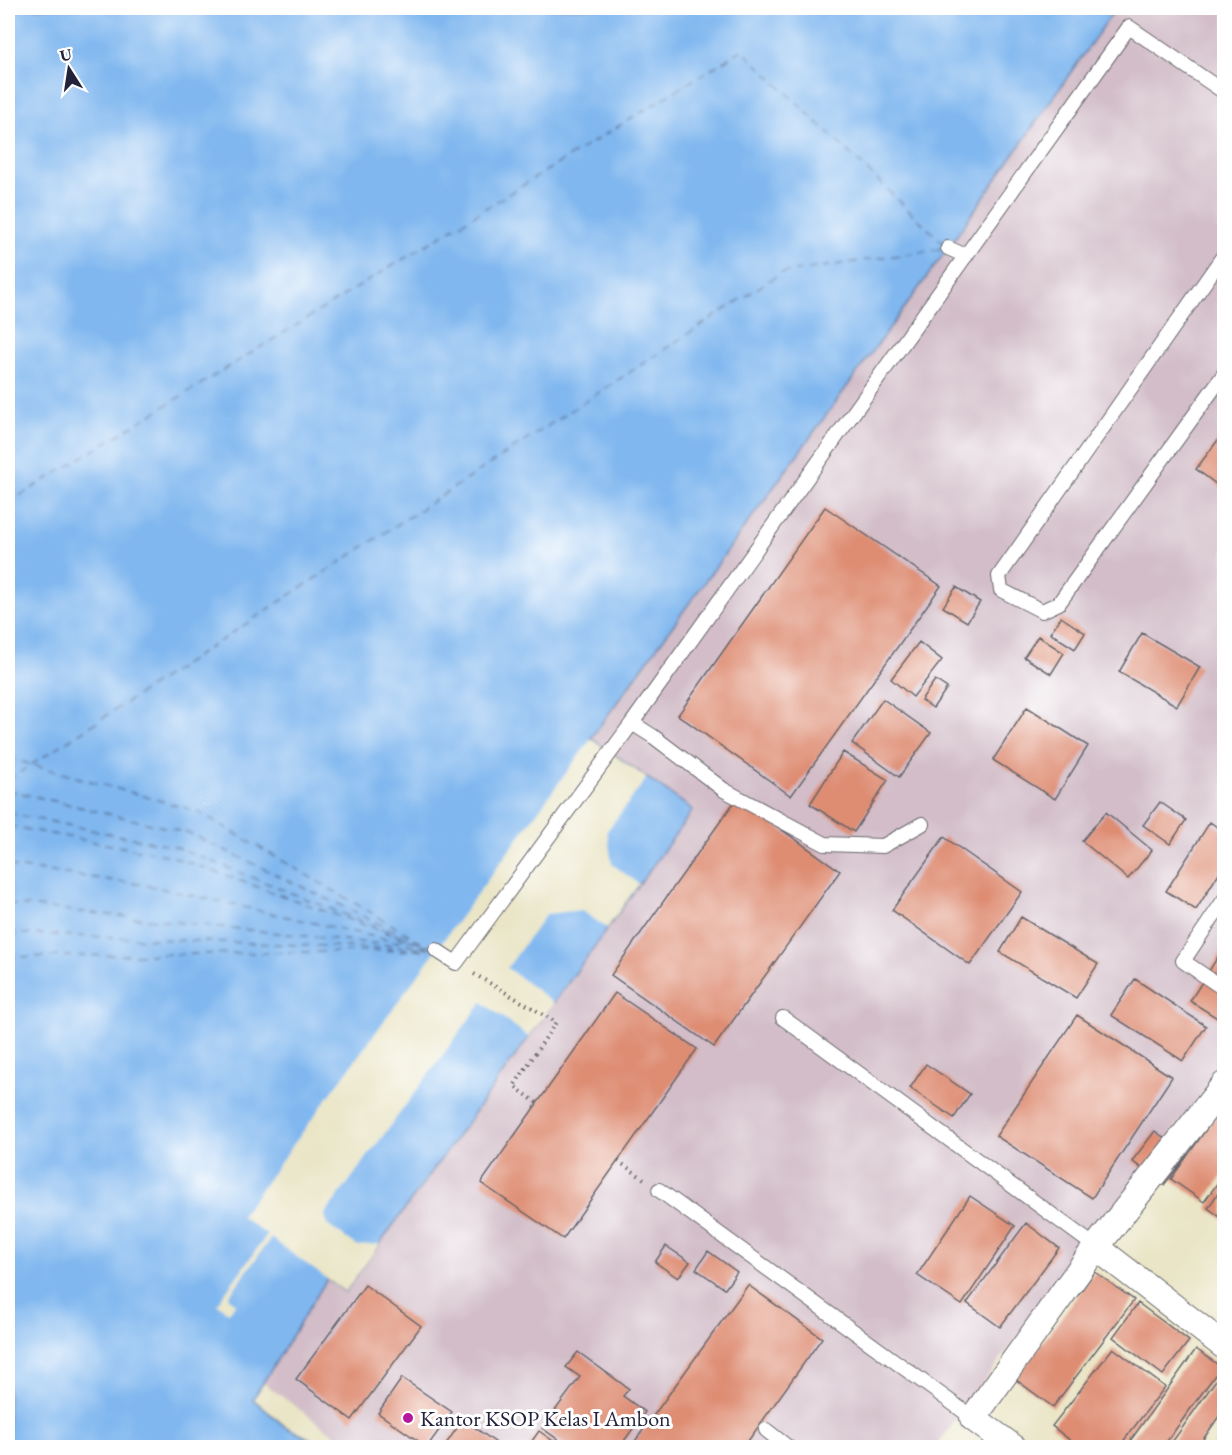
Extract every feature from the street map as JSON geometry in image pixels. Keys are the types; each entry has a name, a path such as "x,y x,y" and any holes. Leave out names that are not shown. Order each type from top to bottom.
{"street":[{"path":"1014,1448 973,1418 1096,1246 1224,1085"},
{"path":"1096,1246 1224,1346"}],"lane":[{"path":"436,950 456,963 632,723 1129,27 1224,92"},
{"path":"948,248 966,256"},
{"path":"1224,255 999,576 1001,590 1042,611 1059,603 1224,374"},
{"path":"632,723 654,736 724,790 825,844 883,846 922,824"},
{"path":"1224,900 1184,962 1224,988"},
{"path":"783,1018 1096,1246"},
{"path":"659,1190 973,1418"},
{"path":"766,1430 789,1448"}],"path":[{"path":"456,963 556,1022 514,1086 537,1103"},
{"path":"618,1161 659,1190"}],"shaded area":[{"path":"1116,8 1224,8 1224,1066 1095,1231 936,1447 351,1447 172,1316 948,248"}],"water":[{"path":"8,8 1116,8 948,248 591,738 693,810 345,1292 327,1279 253,1399 286,1427 327,1447 8,1447"}],"pier":[{"path":"591,739 647,778 607,831 612,864 639,884 607,928 581,910 546,914 507,968 554,1003 529,1037 482,1002 325,1214 327,1225 357,1246 380,1244 345,1292 271,1238 228,1297 236,1303 229,1313 217,1304 267,1235 241,1216"}],"building":[{"path":"1224,432 1224,490 1196,469"},
{"path":"825,507 941,586 791,796 678,715"},
{"path":"956,587 980,602 967,622 943,607"},
{"path":"1061,617 1085,633 1075,649 1050,633"},
{"path":"1142,633 1200,667 1177,706 1119,672"},
{"path":"1038,636 1064,653 1051,674 1024,657"},
{"path":"919,642 942,660 913,697 891,679"},
{"path":"935,680 947,688 933,708 921,700"},
{"path":"883,699 931,733 899,777 852,743"},
{"path":"1027,707 1088,746 1055,799 993,760"},
{"path":"843,752 888,780 854,832 810,804"},
{"path":"737,798 840,871 714,1047 611,975"},
{"path":"1160,802 1186,820 1170,844 1143,825"},
{"path":"1106,812 1152,850 1128,879 1082,841"},
{"path":"1210,822 1224,832 1224,865 1196,910 1166,891"},
{"path":"944,837 1022,892 970,965 892,910"},
{"path":"1021,917 1098,964 1076,998 1000,952"},
{"path":"1224,947 1224,1018 1222,1021 1190,1001"},
{"path":"1135,979 1206,1026 1183,1061 1111,1015"},
{"path":"615,993 697,1049 563,1239 481,1183"},
{"path":"1077,1015 1172,1077 1092,1198 996,1136"},
{"path":"926,1064 970,1094 954,1118 910,1088"},
{"path":"1224,1104 1224,1174 1204,1202 1171,1179"},
{"path":"1155,1131 1187,1155 1164,1185 1132,1161"},
{"path":"1224,1184 1224,1220 1208,1208"},
{"path":"970,1196 1015,1226 962,1305 917,1275"},
{"path":"1026,1223 1059,1248 1000,1327 967,1303"},
{"path":"666,1246 690,1262 678,1278 655,1262"},
{"path":"708,1251 737,1272 725,1289 696,1269"},
{"path":"1095,1272 1134,1300 1053,1407 1015,1379"},
{"path":"365,1285 421,1326 352,1420 296,1379"},
{"path":"748,1285 822,1338 743,1448 630,1448"},
{"path":"1138,1303 1189,1341 1163,1375 1113,1337"},
{"path":"1113,1348 1165,1387 1118,1448 1080,1448 1052,1426"},
{"path":"1196,1349 1221,1367 1162,1448 1125,1448"},
{"path":"578,1352 629,1389 623,1396 645,1412 619,1448 570,1448 542,1428 580,1377 566,1367"},
{"path":"1223,1370 1224,1409 1197,1448 1168,1448"},
{"path":"402,1378 452,1412 427,1447 378,1413"},
{"path":"463,1419 503,1448 451,1448 446,1444"},
{"path":"1224,1430 1224,1448 1213,1448"},
{"path":"539,1431 563,1448 527,1448"}],"ferry route":[{"path":"8,503 742,50 943,243"},
{"path":"8,780 781,273 941,249"},
{"path":"8,758 197,811 430,947"},
{"path":"8,790 189,833 424,945"},
{"path":"8,813 176,847 429,948"},
{"path":"8,826 171,856 409,941"},
{"path":"8,866 146,885 429,949"},
{"path":"8,904 426,949"},
{"path":"8,933 420,950"},
{"path":"8,957 429,950"}],"place":[{"name":"Kantor KSOP Kelas I Ambon","path":"408,1418"}]}
